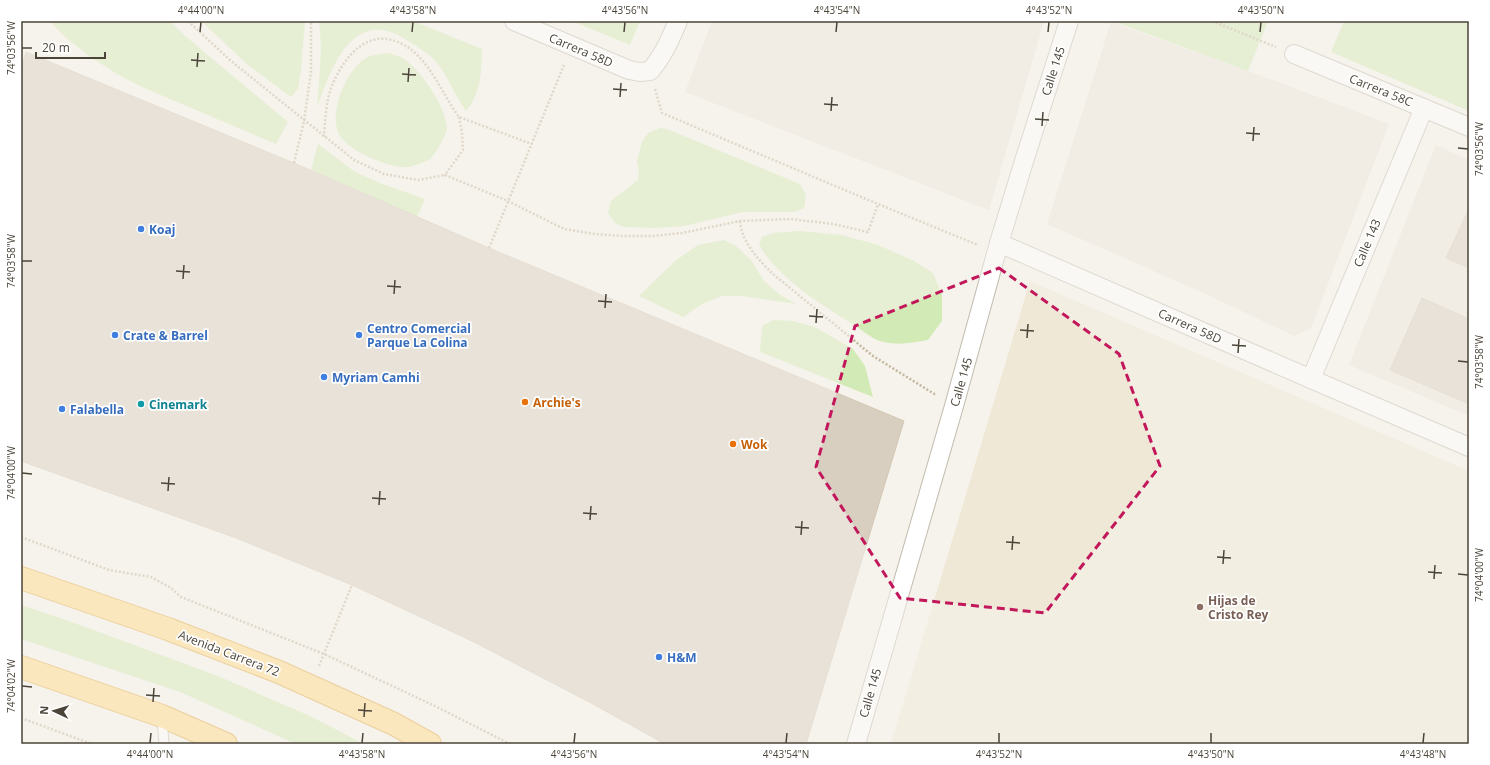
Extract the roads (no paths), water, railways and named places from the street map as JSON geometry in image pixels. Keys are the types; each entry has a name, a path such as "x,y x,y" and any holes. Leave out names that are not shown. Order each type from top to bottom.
{"highway":[{"name":"Avenida Carrera 72","path":"21,578 168,629 279,672 310,688 394,724 430,744"},
{"path":"21,667 162,716 226,744"}],"street":[{"name":"Carrera 58D","path":"514,21 629,70 640,72 650,71 660,60 668,46 678,21"},
{"name":"Calle 145","path":"856,744 998,248 1069,21"},
{"name":"Carrera 58C","path":"1294,54 1469,127"},
{"name":"Calle 143","path":"1311,379 1424,108"},
{"name":"Carrera 58D","path":"998,248 1469,447"}],"lane":[{"path":"162,716 164,744"}],"place":[{"name":"Koaj","path":"141,229"},
{"name":"Crate & Barrel","path":"115,335"},
{"name":"Centro Comercial Parque La Colina","path":"359,335"},
{"name":"Myriam Camhi","path":"324,377"},
{"name":"Archie's","path":"525,402"},
{"name":"Cinemark","path":"141,404"},
{"name":"Falabella","path":"62,409"},
{"name":"Wok","path":"733,444"},
{"name":"Hijas de Cristo Rey","path":"1200,607"},
{"name":"H&M","path":"659,657"}]}
